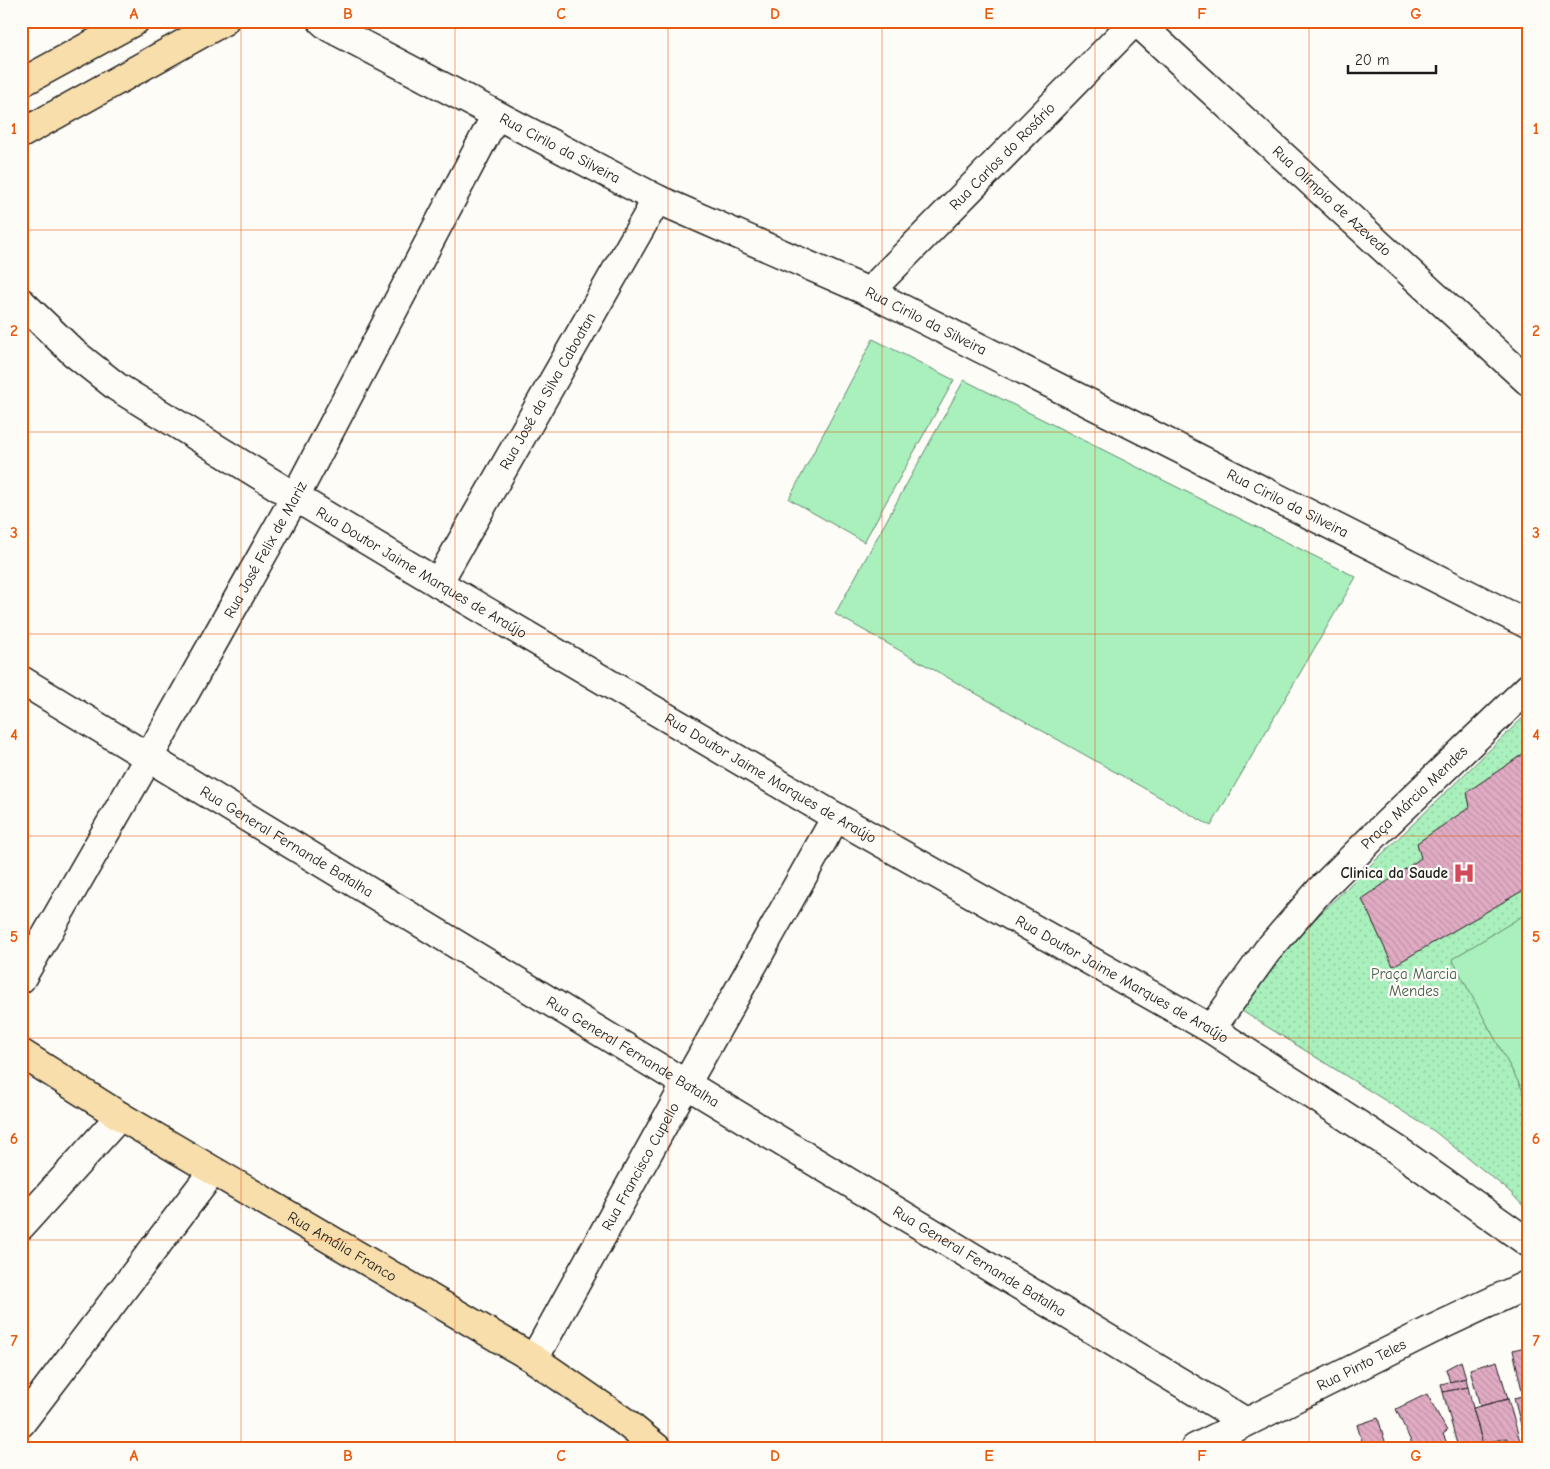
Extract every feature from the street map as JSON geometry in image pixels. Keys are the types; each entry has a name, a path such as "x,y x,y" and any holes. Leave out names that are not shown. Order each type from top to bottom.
{"main road":[{"path":"21,83 135,21"},
{"path":"21,134 224,21"},
{"name":"Rua Amália Franco","path":"21,1053 120,1116 534,1359 617,1416 657,1448"}],"street":[{"name":"Rua Cirilo da Silveira","path":"322,21 329,27 657,198 869,292 1529,625"},
{"name":"Rua Carlos do Rosário","path":"869,292 1135,21"},
{"name":"Rua Olímpio de Azevedo","path":"1135,21 1529,382"},
{"name":"Rua José Felix de Mariz","path":"21,979 149,757 295,497 496,115"},
{"name":"Rua José da Silva Caboatan","path":"438,583 657,198"},
{"name":"Rua Doutor Jaime Marques de Araújo","path":"21,302 74,353 117,387 438,583 836,817 1210,1029 1396,1149 1529,1243"},
{"name":"Rua General Fernande Batalha","path":"21,680 1246,1422"},
{"name":"Praça Márcia Mendes","path":"1210,1029 1267,951 1320,890 1529,687"},
{"name":"Rua Francisco Cupello","path":"534,1359 836,817"},
{"path":"21,1226 120,1116"},
{"path":"21,1423 213,1171"},
{"name":"Rua Pinto Teles","path":"1195,1448 1424,1333 1529,1284"}],"green space":[{"path":"873,339 954,380 864,542 789,499"},
{"path":"964,380 1356,577 1211,826 835,614"},
{"name":"Praça Marcia Mendes","path":"1529,712 1529,1212 1508,1190 1434,1131 1242,1011 1289,944"},
{"path":"1529,912 1529,1102 1452,959"}],"building":[{"name":"Clinica da Saude","path":"1523,754 1529,764 1529,887 1393,966 1362,899 1421,858 1417,843 1470,807 1467,792"},
{"path":"1529,1346 1529,1394 1523,1395 1513,1350"},
{"path":"1461,1361 1466,1378 1450,1382 1446,1369"},
{"path":"1497,1361 1508,1399 1480,1406 1470,1369"},
{"path":"1466,1378 1468,1387 1443,1392 1441,1384"},
{"path":"1468,1387 1484,1448 1458,1448 1443,1392"},
{"path":"1427,1394 1447,1431 1443,1434 1449,1448 1414,1448 1396,1409"},
{"path":"1529,1394 1529,1448 1527,1448 1514,1398"},
{"path":"1508,1399 1520,1441 1509,1444 1507,1438 1483,1444 1473,1408"},
{"path":"1378,1418 1387,1448 1364,1448 1357,1425"},
{"path":"1499,1440 1501,1448 1484,1448 1483,1444"}],"place":[{"name":"Clinica da Saude","path":"1464,873"}]}
